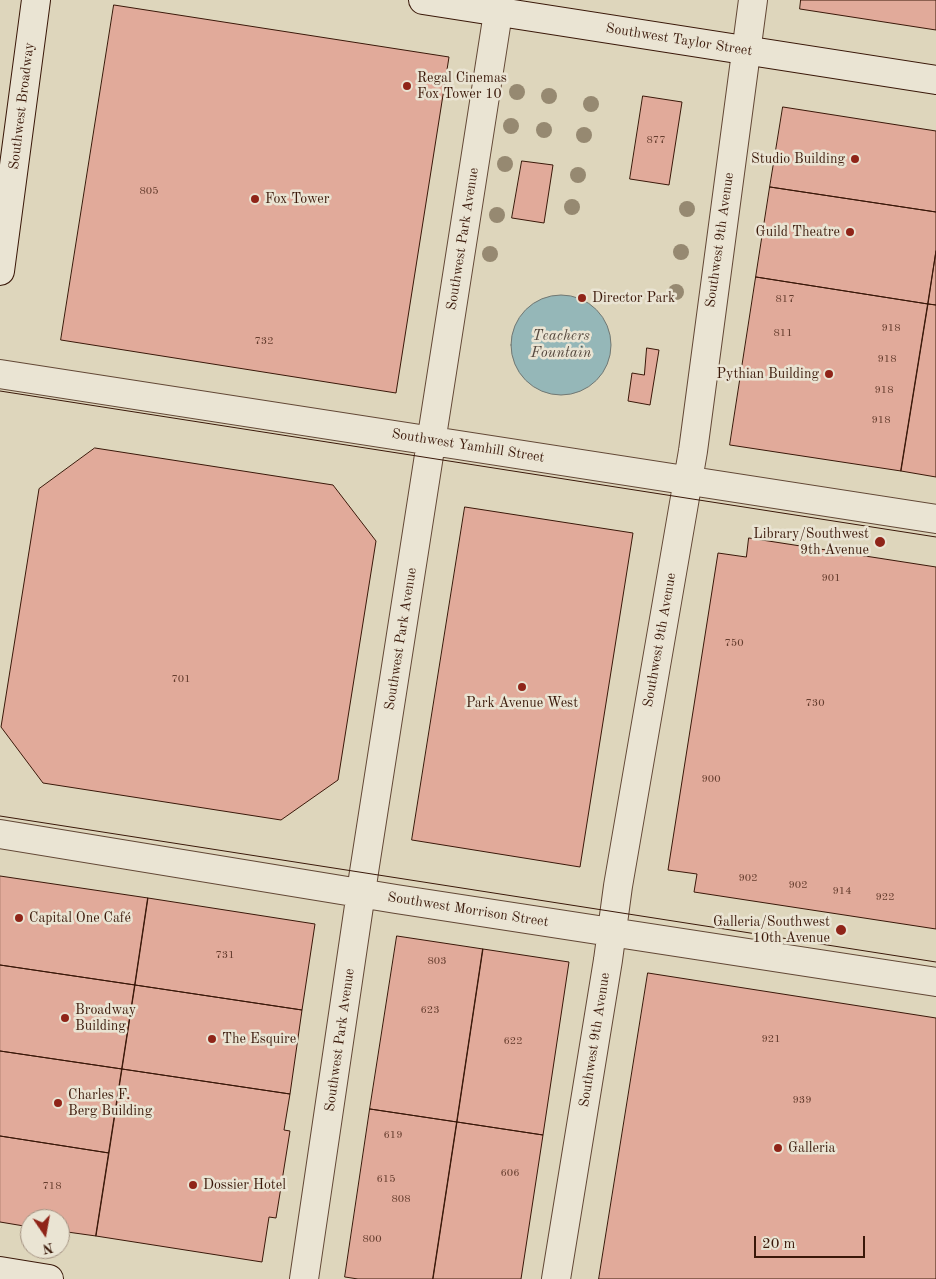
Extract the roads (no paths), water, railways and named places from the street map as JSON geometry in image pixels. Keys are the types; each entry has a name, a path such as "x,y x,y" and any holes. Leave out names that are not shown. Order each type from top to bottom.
{"street":[{"name":"Southwest Broadway","path":"0,271 36,0"},
{"name":"Southwest Taylor Street","path":"423,0 499,6 747,50 936,80"},
{"name":"Southwest 9th Avenue","path":"556,1279 618,886 687,481 753,0"},
{"name":"Southwest Park Avenue","path":"304,1279 499,6"},
{"name":"Southwest Yamhill Street","path":"0,374 936,519"},
{"name":"Southwest Morrison Street","path":"0,834 362,893 936,982"},
{"path":"0,1271 49,1279"}],"water":[{"name":"Teachers Fountain","path":"561,295 571,296 589,303 603,317 610,335 610,355 603,373 589,387 571,394 561,395 551,394 533,387 519,373 512,355 511,345 512,335 519,317 533,303 551,296"}],"tram line":[{"path":"0,391 936,537"},
{"path":"0,816 936,962"}],"place":[{"name":"Regal Cinemas Fox Tower 10","path":"407,86"},
{"name":"Studio Building","path":"855,159"},
{"name":"Fox Tower","path":"255,199"},
{"name":"Guild Theatre","path":"850,232"},
{"name":"Director Park","path":"582,298"},
{"name":"Pythian Building","path":"829,374"},
{"name":"Library/Southwest 9th Avenue","path":"880,542"},
{"name":"Park Avenue West","path":"522,687"},
{"name":"Capital One Café","path":"19,918"},
{"name":"Galleria/Southwest 10th Avenue","path":"841,930"},
{"name":"Broadway Building","path":"65,1018"},
{"name":"The Esquire","path":"212,1039"},
{"name":"Charles F. Berg Building","path":"58,1103"},
{"name":"Galleria","path":"778,1148"},
{"name":"Dossier Hotel","path":"193,1185"}]}
